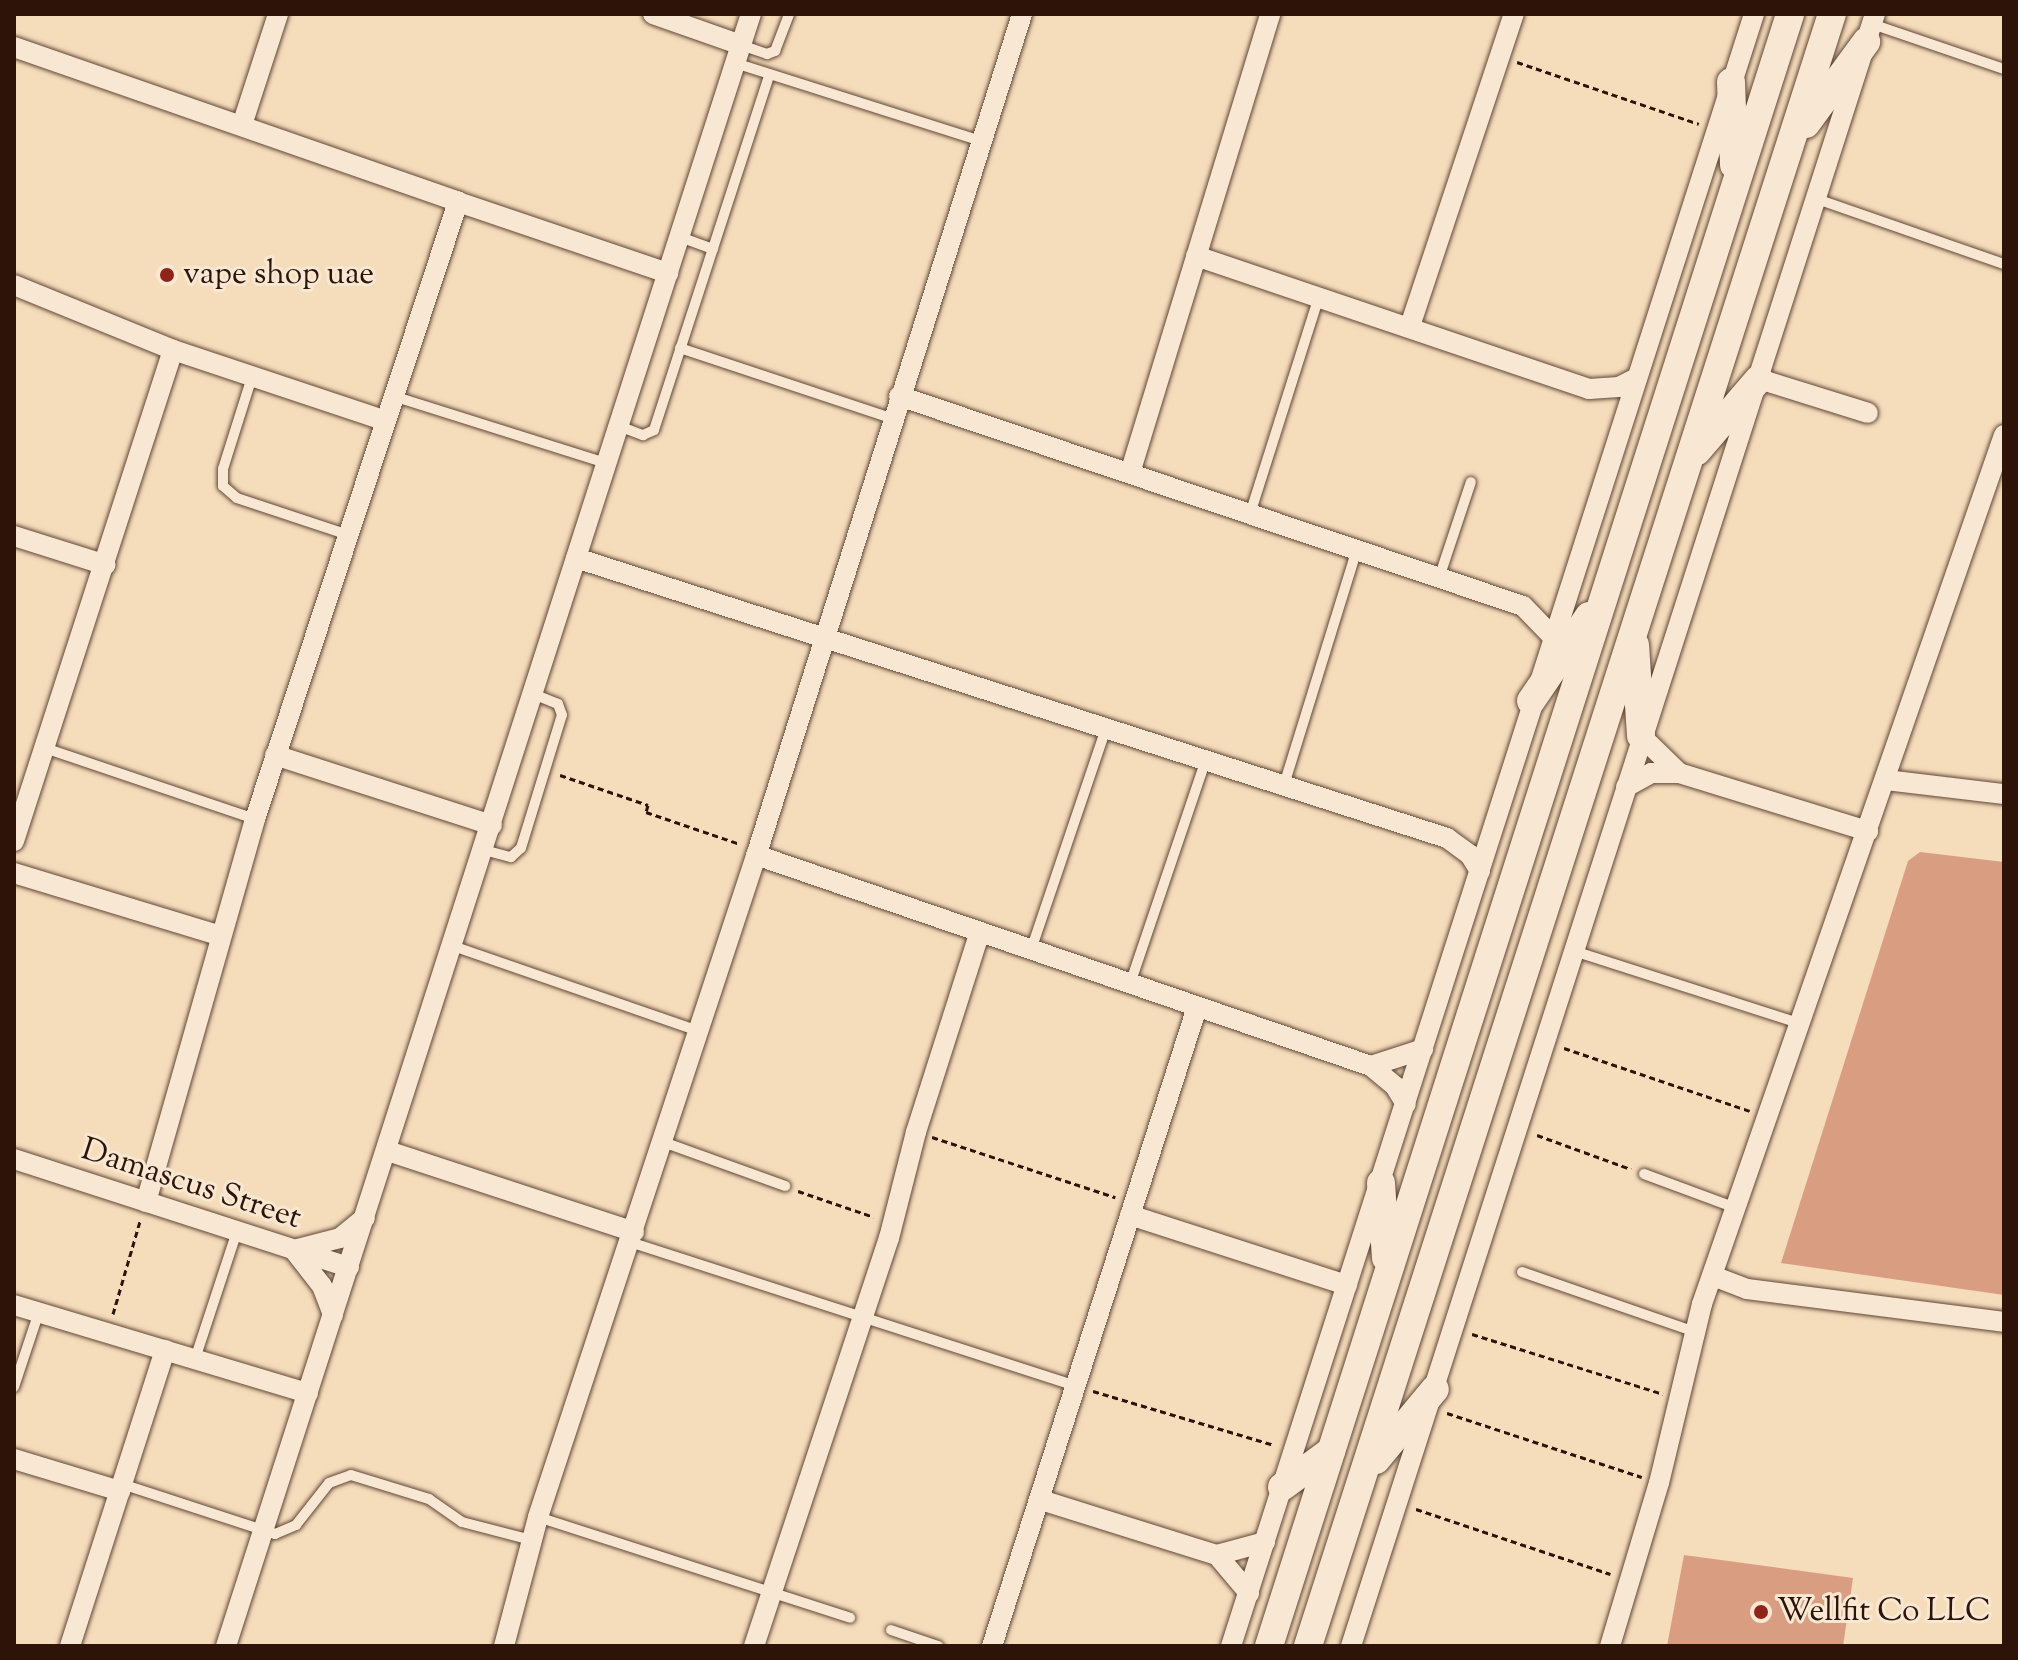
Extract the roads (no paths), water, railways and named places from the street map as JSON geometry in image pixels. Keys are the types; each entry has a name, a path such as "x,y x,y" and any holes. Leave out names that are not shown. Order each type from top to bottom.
{"main road":[{"path":"1269,1646 1790,14"},
{"path":"1308,1646 1832,14"},
{"path":"1791,144 1871,27"},
{"path":"1731,82 1735,189"},
{"path":"1688,461 1759,379"},
{"path":"1531,701 1607,588"},
{"path":"1634,631 1641,736"},
{"path":"1381,1183 1387,1273"},
{"path":"1365,1473 1432,1398"},
{"path":"1282,1487 1331,1451"}],"street":[{"path":"242,125 278,14"},
{"path":"653,14 738,54"},
{"path":"226,1646 388,1151 751,14"},
{"path":"511,1644 538,1517 827,635 899,396 1022,14"},
{"path":"1410,326 1514,14"},
{"path":"1231,1646 1381,1183 1531,701 1554,638 1754,14"},
{"path":"1130,473 1196,256 1263,16"},
{"path":"1351,1646 1871,27"},
{"path":"14,47 668,273"},
{"path":"146,1202 255,819 345,534 458,202"},
{"path":"1196,256 1589,389 1609,389 1637,378"},
{"path":"14,285 173,350 383,420"},
{"path":"14,841 106,565 173,350"},
{"path":"1759,379 1868,413"},
{"path":"1589,389 1622,426"},
{"path":"899,396 1523,606 1565,601"},
{"path":"1610,1646 1659,1483 1682,1400 1695,1332 1713,1276 2004,435"},
{"path":"14,536 106,565"},
{"path":"576,558 827,635 1447,838 1470,855 1480,871"},
{"path":"1523,606 1554,638"},
{"path":"1641,736 1679,773"},
{"path":"275,755 492,825"},
{"path":"1626,787 1651,773 1679,773 1868,831"},
{"path":"1886,780 2004,794"},
{"path":"1447,838 1495,822"},
{"path":"757,852 1371,1066 1395,1086 1406,1104"},
{"path":"14,873 221,936"},
{"path":"754,1646 893,1224 916,1132 980,932"},
{"path":"992,1646 1197,1007"},
{"path":"1371,1066 1423,1049"},
{"path":"388,1151 632,1237"},
{"name":"Damascus Street","path":"14,1159 349,1267"},
{"path":"1132,1209 1347,1285"},
{"path":"333,1315 322,1286 294,1250 340,1238 365,1218"},
{"path":"1713,1276 1747,1289 2004,1322"},
{"path":"14,1305 308,1393"},
{"path":"70,1646 165,1350"},
{"path":"14,1459 121,1487"},
{"path":"1041,1500 1217,1555 1265,1542"},
{"path":"1217,1555 1249,1593"}],"lane":[{"path":"738,54 775,51 789,14"},
{"path":"1871,27 2004,69"},
{"path":"738,54 770,74 981,141"},
{"path":"619,426 643,435 654,430 770,74"},
{"path":"1817,199 2004,264"},
{"path":"680,237 713,249"},
{"path":"1250,514 1319,296"},
{"path":"680,348 893,419"},
{"path":"252,377 223,469 223,486 237,498 345,534"},
{"path":"392,395 606,463"},
{"path":"1439,578 1471,482"},
{"path":"1284,785 1357,549"},
{"path":"484,850 511,857 519,852 545,770 562,715 558,704 533,694"},
{"path":"1031,950 1106,727"},
{"path":"45,748 255,819"},
{"path":"1130,984 1206,760"},
{"path":"453,946 699,1031"},
{"path":"1574,951 1801,1024"},
{"path":"663,1142 785,1186"},
{"path":"1644,1174 1737,1209"},
{"path":"195,1359 237,1231"},
{"path":"632,1237 862,1317 1075,1386"},
{"path":"1522,1272 1695,1332"},
{"path":"14,1387 39,1312"},
{"path":"121,1487 263,1532 286,1532 296,1525 329,1483 351,1475 429,1499 462,1522 531,1540"},
{"path":"538,1517 850,1618"},
{"path":"891,1630 938,1646"}],"place":[{"name":"vape shop uae","path":"167,275"},
{"name":"Wellfit Co LLC","path":"1761,1612"}]}
